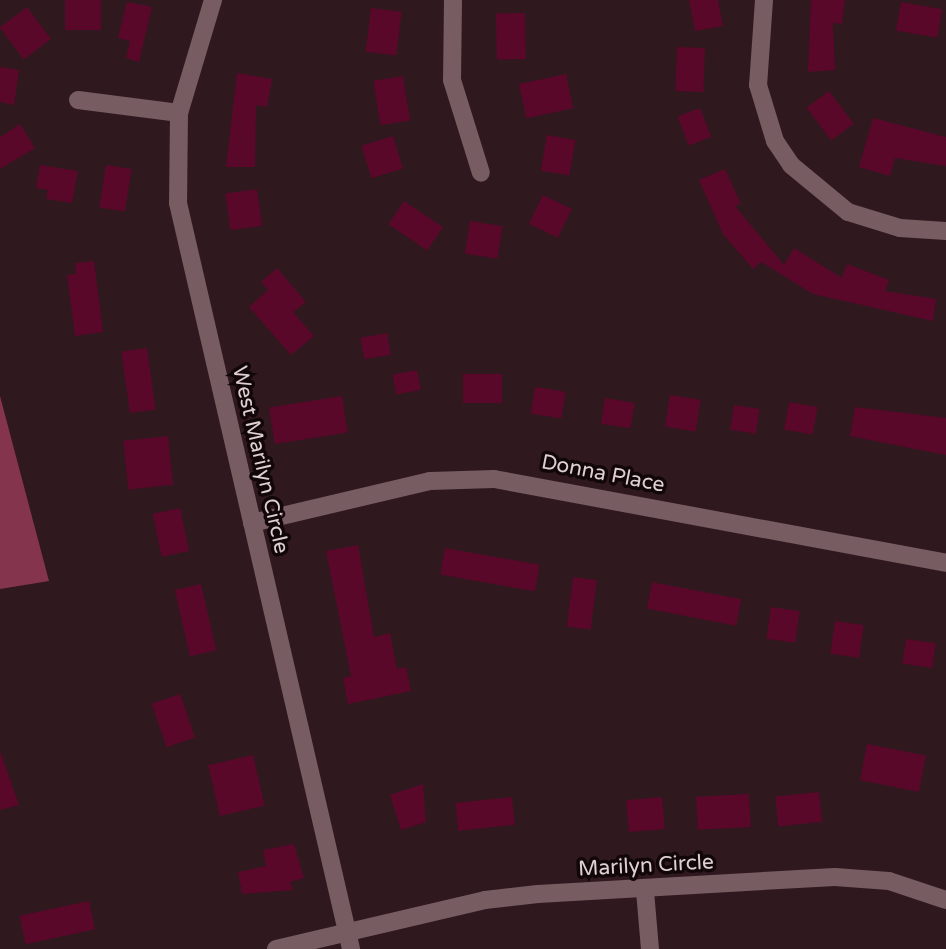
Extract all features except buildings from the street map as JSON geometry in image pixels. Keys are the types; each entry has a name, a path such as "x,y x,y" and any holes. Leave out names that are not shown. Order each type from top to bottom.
{"street":[{"name":"West Marilyn Circle","path":"213,0 179,113 178,203 350,940"},
{"path":"453,0 452,80 481,173"},
{"path":"764,0 758,85 775,141 791,165 848,212 900,228 946,231"},
{"path":"78,100 179,113"},
{"name":"Donna Place","path":"252,523 430,481 494,479 946,562"},
{"name":"Marilyn Circle","path":"276,949 350,940 497,899 854,877 905,885 946,900"},
{"path":"645,891 650,949"}],"shaded area":[{"path":"0,396 49,581 0,589"}]}
